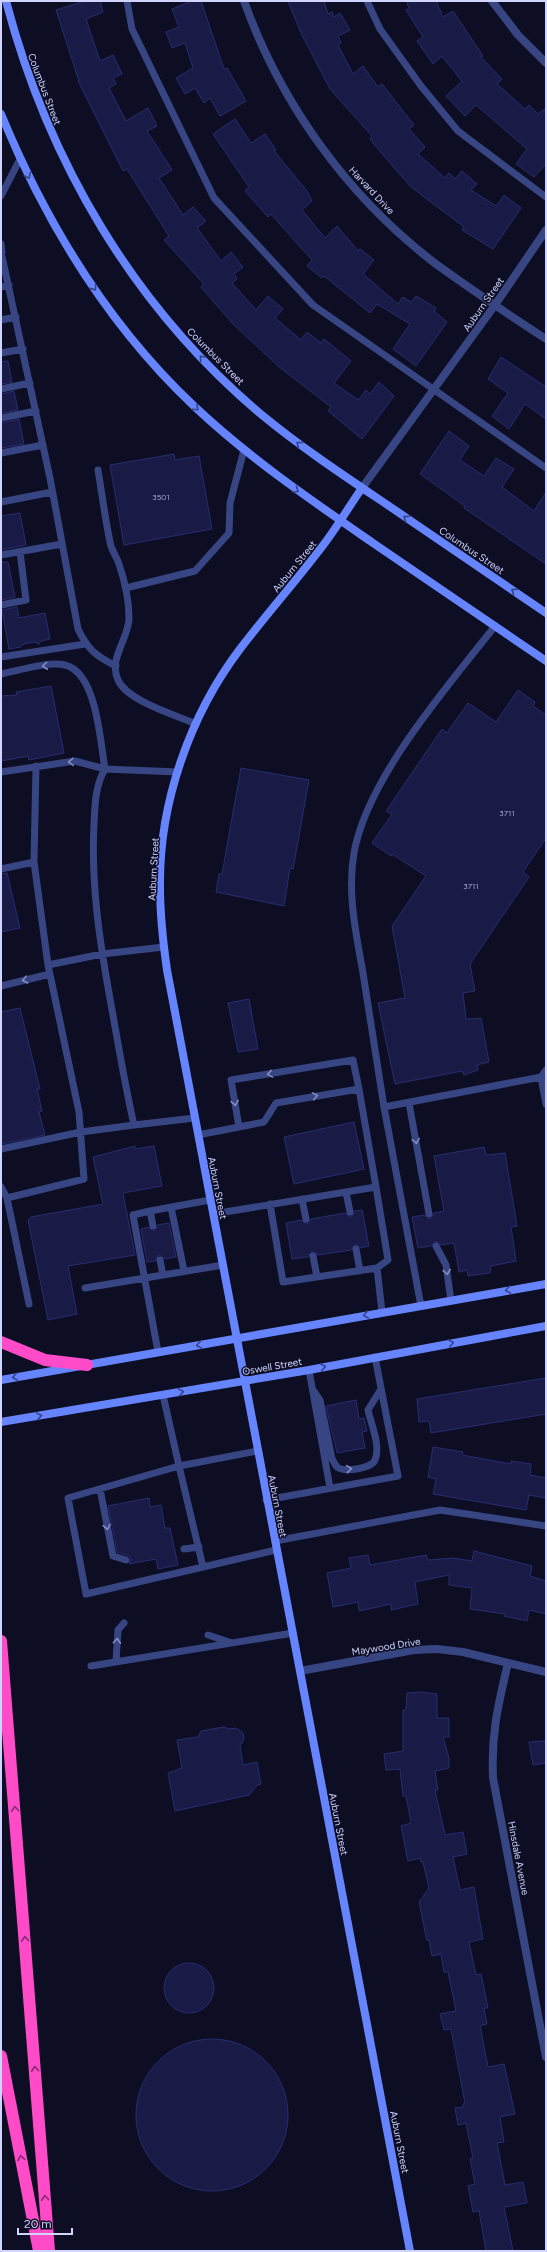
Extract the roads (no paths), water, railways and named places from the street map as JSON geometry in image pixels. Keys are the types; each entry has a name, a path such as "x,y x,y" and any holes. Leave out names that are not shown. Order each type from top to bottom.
{"highway":[{"path":"1,1342 45,1360 87,1365"},
{"path":"1,1641 49,2251"},
{"path":"1,2056 39,2251"}],"main road":[{"name":"Columbus Street","path":"6,1 16,40 34,92 55,143 80,192 108,239 139,284 173,327 220,377 304,448 546,613"},
{"path":"1,114 20,159 46,211 75,260 108,308 144,352 193,405 244,450 280,479 546,661"},
{"name":"Auburn Street","path":"362,488 322,547 239,650 216,686 196,724 178,772 169,806 162,849 160,885 164,947 210,1200 237,1338 243,1381 293,1633 410,2251"},
{"path":"1,1380 546,1284"},
{"name":"Oswell Street","path":"1,1422 309,1370 546,1326"}],"street":[{"name":"Harvard Drive","path":"244,1 253,28 275,73 300,117 329,158 362,196 397,232 436,264 546,339"},
{"path":"492,1 518,35 546,63"},
{"name":"Auburn Street","path":"362,488 495,305 546,230"},
{"name":"Maywood Drive","path":"300,1671 414,1650 437,1649 463,1652 546,1672"},
{"name":"Hinsdale Avenue","path":"508,1663 494,1719 492,1750 493,1778 546,2057"}],"lane":[{"path":"126,1 132,28 214,198 313,305 546,468"},
{"path":"367,1 380,29 421,86 458,130 546,197"},
{"path":"1,196 20,159"},
{"path":"1,244 43,445 78,629 85,644 96,656 116,666"},
{"path":"1,287 9,285"},
{"path":"1,320 16,317"},
{"path":"1,353 23,349"},
{"path":"1,389 30,383"},
{"path":"1,418 36,411"},
{"path":"1,453 43,445"},
{"path":"126,588 195,571 229,533 230,503 244,450"},
{"path":"98,470 110,544 119,563 126,588 129,620 119,648 116,666 118,680 125,689 138,698 196,724"},
{"path":"1,502 52,492"},
{"path":"1,555 62,544"},
{"path":"1,605 26,600 20,552"},
{"path":"421,1306 384,1107 352,902 354,852 370,804 400,753 441,695 495,626"},
{"path":"1,657 85,644"},
{"path":"1,674 46,666 65,665 81,674 91,692 105,769 98,780 93,849 94,890 102,954 134,1124"},
{"path":"1,772 76,760 105,769 178,772"},
{"path":"7,1198 84,1179 79,1112 48,966 34,862 36,766"},
{"path":"1,869 34,862"},
{"path":"48,966 102,954 164,947"},
{"path":"1,986 50,974"},
{"path":"239,1127 231,1080 353,1060 388,1260 377,1268 283,1282 270,1204"},
{"path":"546,1070 541,1078 546,1104"},
{"path":"384,1107 541,1078"},
{"path":"198,1135 264,1122 276,1103 359,1089"},
{"path":"409,1102 429,1214"},
{"path":"1,1150 81,1132 134,1124 195,1118"},
{"path":"1,1187 7,1198 29,1304"},
{"path":"213,1214 376,1187"},
{"path":"346,1192 350,1212"},
{"path":"302,1199 306,1219"},
{"path":"158,1352 133,1214 210,1200"},
{"path":"171,1207 184,1271"},
{"path":"150,1211 153,1226"},
{"path":"436,1246 446,1265 451,1300"},
{"path":"356,1249 360,1270"},
{"path":"313,1256 317,1277"},
{"path":"160,1260 163,1275"},
{"path":"85,1288 223,1265"},
{"path":"377,1268 382,1312"},
{"path":"266,1500 398,1476 375,1357"},
{"path":"309,1370 330,1488"},
{"path":"313,1390 320,1400 332,1459 337,1467 342,1469 370,1465 375,1461 377,1450 368,1410 380,1389"},
{"path":"163,1395 203,1567"},
{"path":"257,1451 179,1466 68,1498 86,1594 276,1550"},
{"path":"100,1489 113,1556 126,1560"},
{"path":"275,1541 440,1510 546,1526"},
{"path":"184,1549 198,1547"},
{"path":"116,1661 118,1630 124,1623"},
{"path":"91,1666 293,1633"},
{"path":"208,1635 230,1643"}]}
